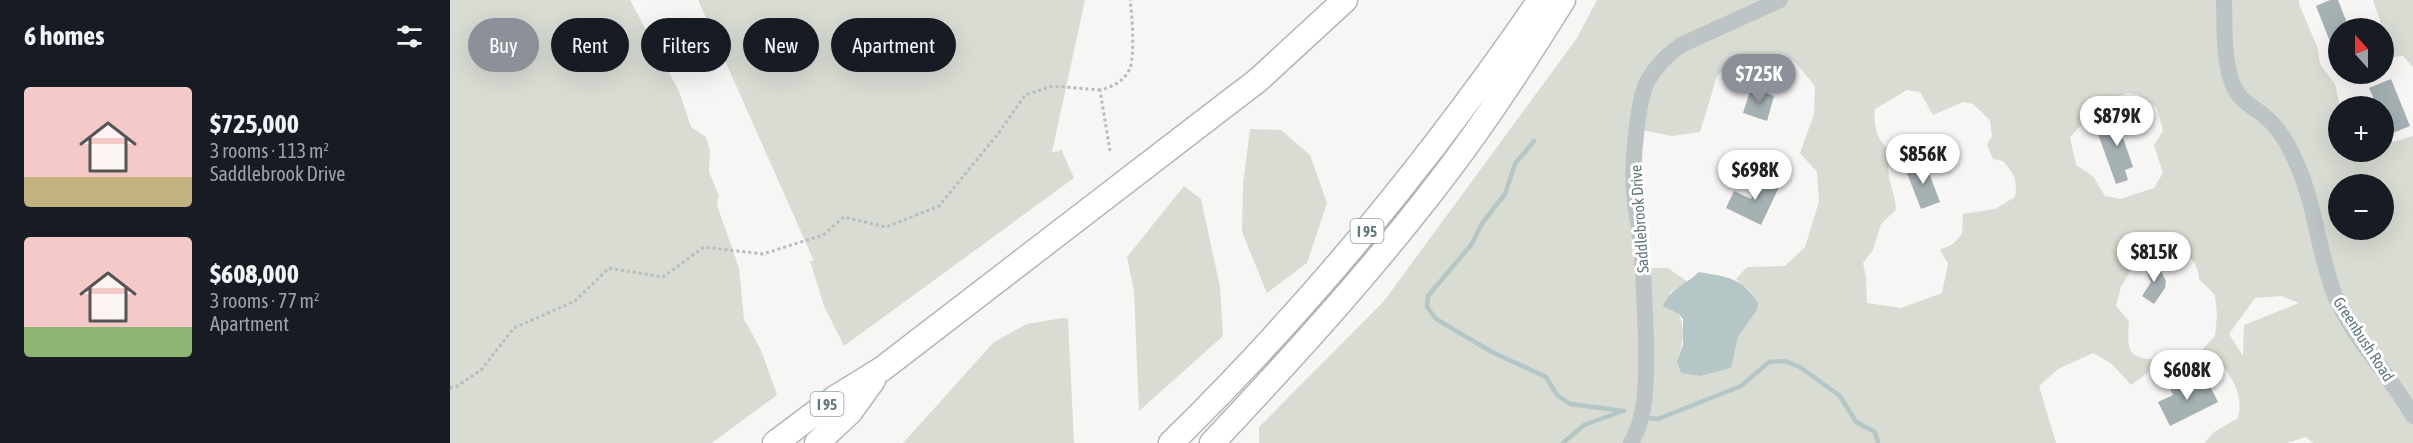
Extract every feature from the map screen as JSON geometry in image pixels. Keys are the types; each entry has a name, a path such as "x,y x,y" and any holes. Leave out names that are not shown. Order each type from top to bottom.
{"highway":[{"name":"I 95","path":"775,443 835,398 882,369 1257,81 1345,0"},
{"name":"I 95","path":"1171,443 1282,329 1388,206 1460,113 1540,0"},
{"path":"1212,443 1330,315 1406,225 1478,129 1563,0"},
{"path":"817,443 850,412 882,369"}],"street":[{"name":"Saddlebrook Drive","path":"1631,443 1641,421 1646,388 1644,275 1634,191 1636,138 1647,82 1668,54 1681,45 1780,0"},
{"name":"Greenbush Road","path":"2224,0 2228,62 2236,92 2245,103 2275,126 2283,136 2304,182 2334,293 2342,310 2413,416"}],"path":[{"path":"450,388 456,387 481,370 514,328 575,301 609,268 663,277 704,247 763,254 823,235 844,218 886,227 939,206 998,134 1025,95 1053,86 1100,90 1115,86 1130,68 1133,18 1130,0"},
{"path":"1100,90 1110,151"}],"shaded area":[{"path":"450,0 630,0 641,20 641,72 669,72 679,91 691,127 706,137 710,151 709,172 719,196 717,205 739,268 744,319 761,350 777,395 712,443 450,443"},
{"path":"698,0 1085,0 1052,152 1061,149 1074,178 844,346 824,306 810,261 814,261 730,72 731,18 706,18"},
{"path":"1597,0 2299,0 2318,49 2320,64 2328,75 2328,84 2335,84 2338,96 2328,96 2328,162 2394,162 2394,141 2413,136 2413,443 2313,443 2306,437 2287,443 2204,443 2214,432 2238,418 2238,394 2218,359 2198,354 2215,336 2217,315 2215,295 2199,279 2198,271 2191,259 2179,251 2158,244 2143,249 2121,287 2116,306 2129,321 2129,342 2133,354 2145,359 2165,360 2131,385 2112,364 2093,353 2058,369 2039,386 2056,443 1259,443 1259,427 1384,301 1577,38","holes":["1772,55 1795,62 1815,86 1814,114 1800,153 1817,172 1819,202 1805,247 1785,266 1747,267 1736,279 1751,292 1757,310 1738,337 1731,365 1677,361 1683,333 1681,318 1669,293 1688,282 1668,268 1643,268 1637,129 1672,136 1700,132 1717,76 1736,57","1907,90 1920,92 1933,115 1963,102 1973,104 1990,120 1992,136 1987,145 1993,159 2003,161 2012,173 2016,186 2015,197 1995,209 1963,214 1962,234 1953,244 1940,250 1948,264 1942,293 1901,308 1867,303 1863,263 1873,250 1881,224 1896,210 1888,173 1895,152 1880,140 1875,122 1875,109","2128,93 2138,95 2157,108 2163,131 2154,145 2163,173 2154,188 2120,199 2105,196 2093,176 2076,165 2070,137 2103,101","2281,296 2299,303 2244,325 2243,356 2229,334 2255,298"]},
{"path":"2373,0 2413,0 2413,67 2403,56 2394,57 2394,18 2379,18"},
{"path":"1250,129 1281,130 1310,155 1327,203 1307,263 1267,293 1242,232 1243,184"},
{"path":"1184,186 1201,199 1220,287 1223,336 1139,411 1134,291 1127,257"},
{"path":"1699,272 1726,277 1740,283 1758,303 1757,310 1738,337 1731,368 1700,376 1681,373 1677,361 1683,345 1683,319 1679,314 1663,306 1674,291"},
{"path":"1068,319 1074,443 903,443 994,342 1027,324"}],"building":[{"path":"2330,0 2338,0 2345,18 2328,18 2328,37 2316,6"},
{"path":"2379,84 2393,84 2410,126 2394,133 2394,96 2373,96 2369,88"},
{"path":"1751,88 1774,96 1767,121 1743,113"},
{"path":"2127,113 2133,131 2122,135 2133,167 2125,170 2128,180 2116,184 2097,131 2113,126 2110,119"},
{"path":"1924,160 1940,202 1921,209 1905,168"},
{"path":"1762,176 1780,185 1761,225 1726,208 1734,191 1751,199"},
{"path":"2156,262 2166,281 2165,288 2154,304 2142,296 2151,282 2144,267"},
{"path":"2206,378 2218,402 2170,426 2158,402 2173,395 2169,386 2181,380 2186,388"}],"waterway":[{"path":"1534,141 1515,164 1505,194 1483,222 1471,245 1428,296 1427,307 1436,319 1492,352 1546,377 1557,395 1570,404 1624,411"},
{"path":"1649,418 1658,419 1741,386 1769,362 1785,361 1800,367 1840,396 1856,422 1875,432 1878,443"},
{"path":"1563,443 1584,425 1620,412"}]}
